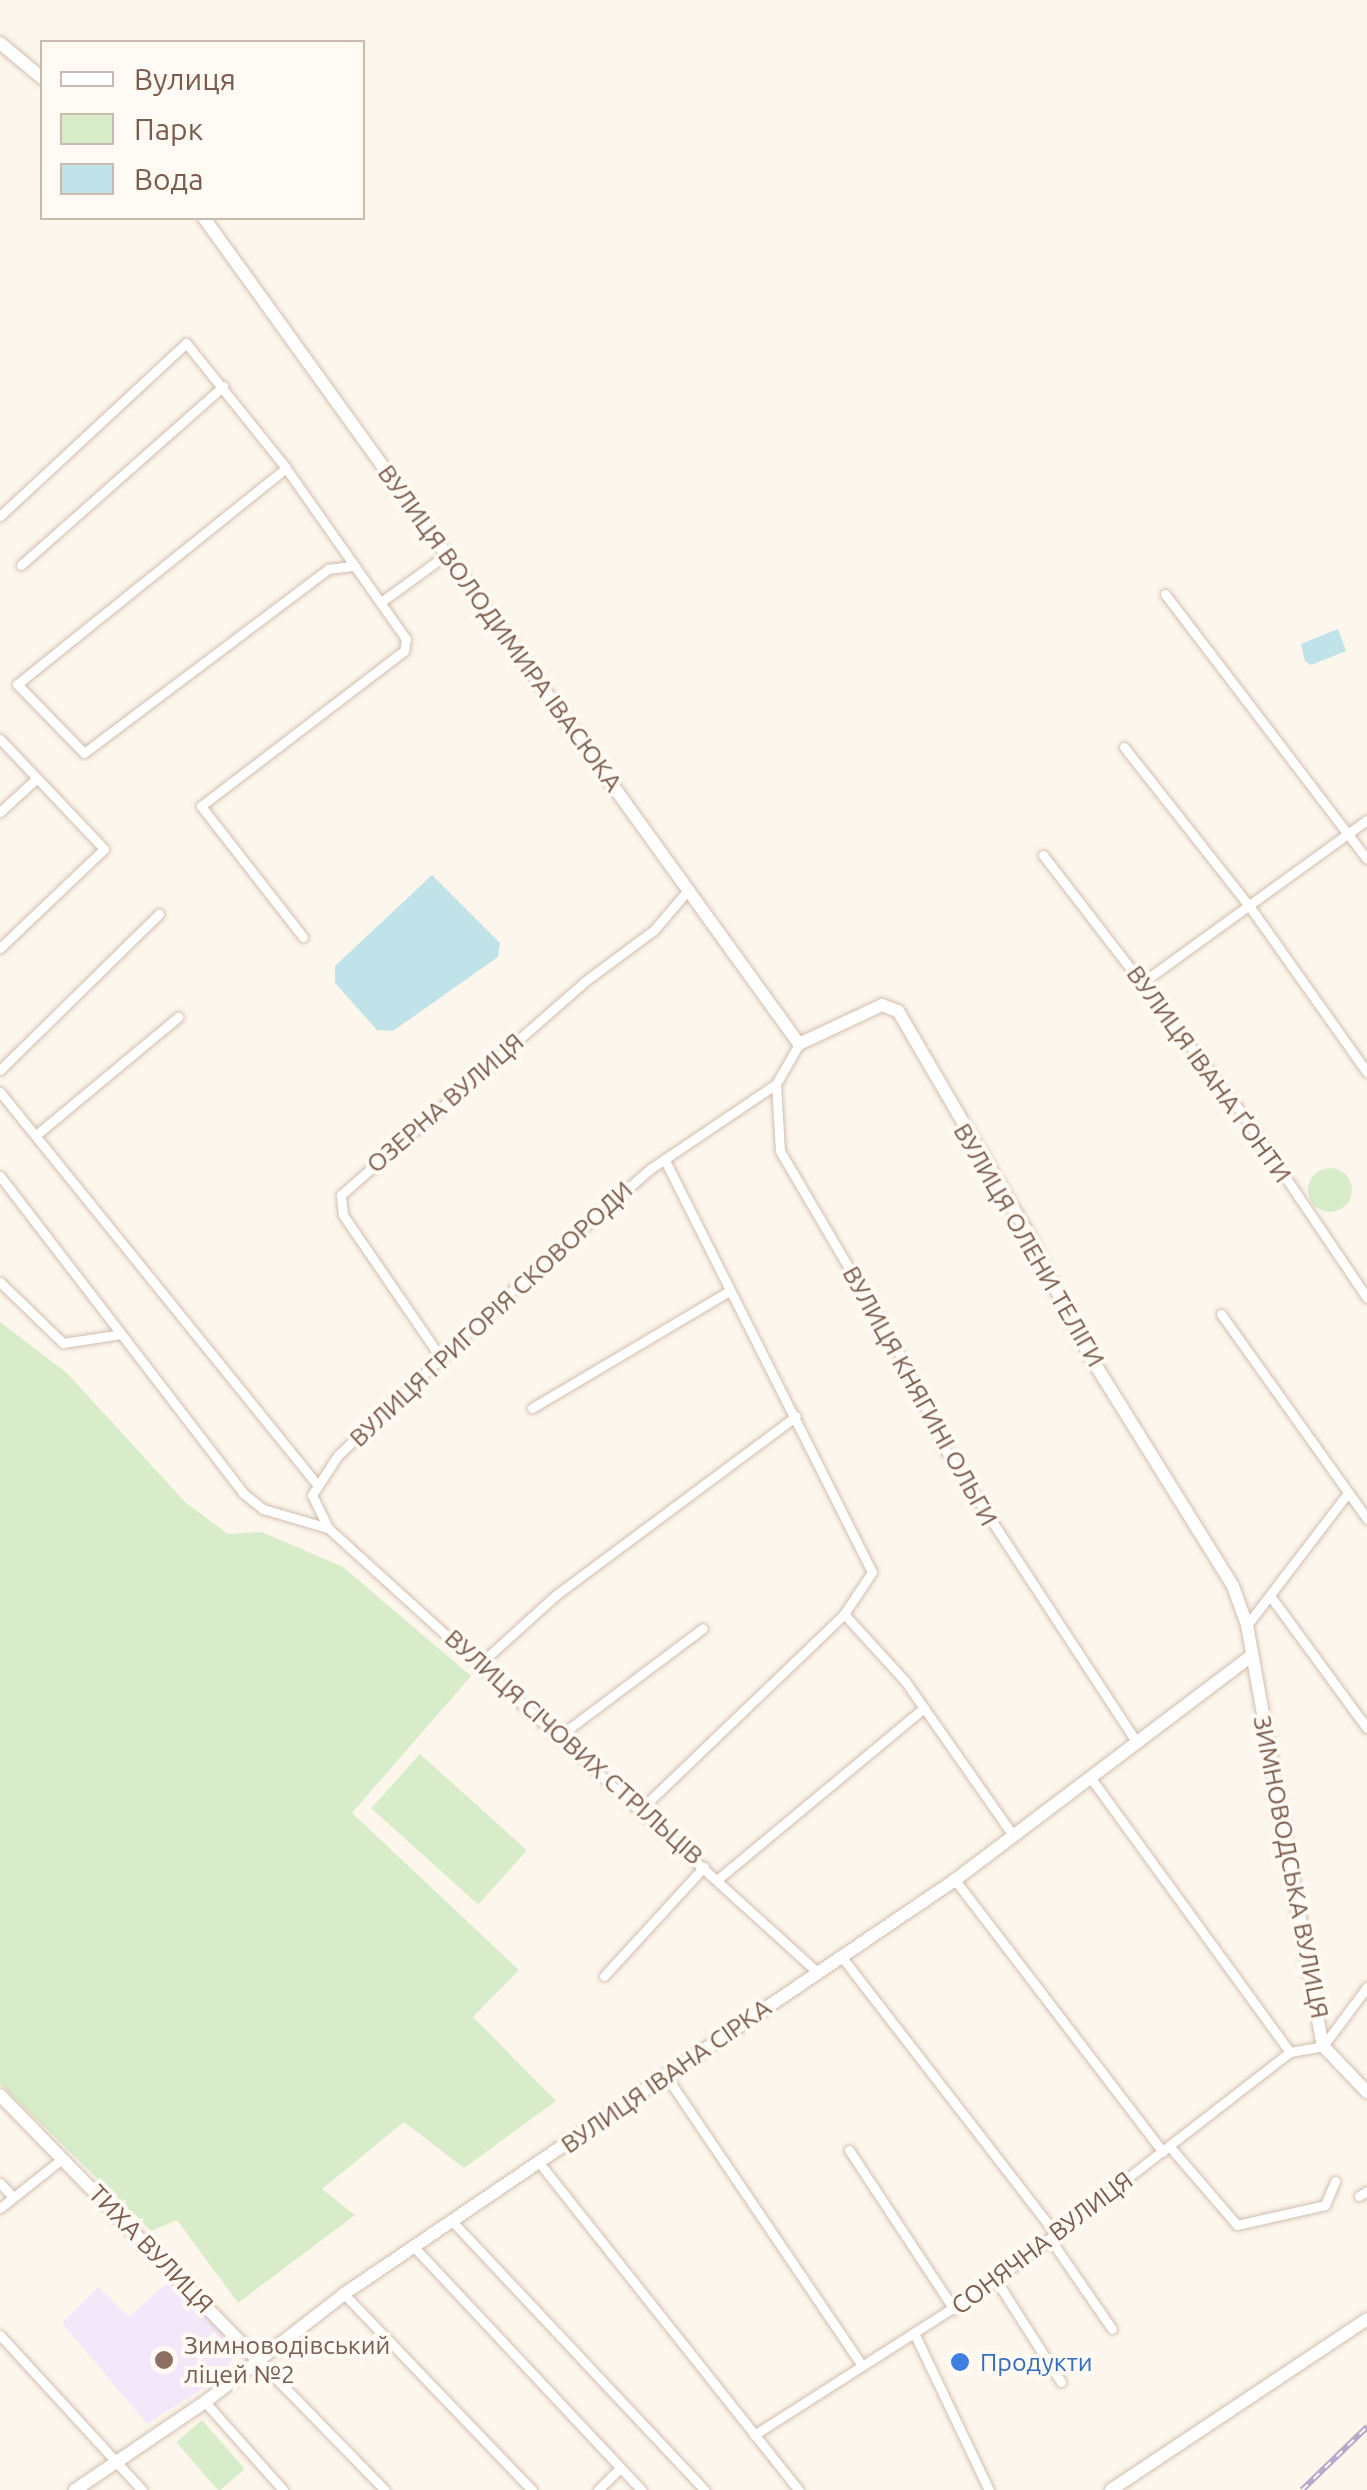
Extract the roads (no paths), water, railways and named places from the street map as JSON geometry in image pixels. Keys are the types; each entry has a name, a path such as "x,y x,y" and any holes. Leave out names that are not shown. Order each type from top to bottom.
{"street":[{"path":"0,43 40,76"},
{"name":"ВУЛИЦЯ ВОЛОДИМИРА ІВАСЮКА","path":"205,220 797,1041"},
{"path":"0,516 183,344 191,346 286,468 405,633 404,650 200,806 303,937"},
{"path":"22,565 222,386"},
{"path":"286,468 21,680 19,690 84,753 328,569 354,566"},
{"path":"381,602 447,554"},
{"path":"1164,594 1367,859"},
{"path":"0,739 102,844 104,854 0,948"},
{"path":"1124,748 1250,907 1367,1072"},
{"path":"0,812 37,778"},
{"path":"1144,982 1367,820"},
{"name":"ВУЛИЦЯ ІВАНА ҐОНТИ","path":"1043,855 1144,982 1367,1298"},
{"name":"ОЗЕРНА ВУЛИЦЯ","path":"439,1354 343,1214 341,1196 584,982 654,930 688,889"},
{"path":"0,1070 159,914"},
{"name":"ВУЛИЦЯ ОЛЕНИ ТЕЛІГИ","path":"797,1041 882,1004 898,1011 1026,1230 1088,1353 1232,1586 1247,1625"},
{"path":"36,1135 178,1017"},
{"name":"ВУЛИЦЯ ГРИГОРІЯ СКОВОРОДИ","path":"315,1482 439,1354 606,1204 776,1084 797,1041"},
{"name":"ВУЛИЦЯ КНЯГИНІ ОЛЬГИ","path":"776,1084 780,1151 903,1360 946,1451 1137,1743"},
{"path":"0,1092 315,1482 315,1504 328,1528"},
{"path":"642,1808 844,1614 872,1572 870,1560 729,1291 722,1265 665,1160"},
{"path":"0,1176 116,1335 243,1493 263,1509 328,1528"},
{"path":"0,1282 63,1343 116,1335"},
{"path":"532,1408 729,1291"},
{"path":"1221,1314 1367,1519"},
{"path":"482,1662 556,1595 796,1416"},
{"path":"1247,1625 1348,1494"},
{"name":"ВУЛИЦЯ СІЧОВИХ СТРІЛЬЦІВ","path":"328,1528 482,1662 816,1971"},
{"path":"1271,1597 1367,1728"},
{"path":"844,1614 924,1708 1012,1834"},
{"name":"ЗИМНОВОДСЬКА ВУЛИЦЯ","path":"1247,1625 1322,2046 1367,2092"},
{"path":"556,1732 570,1728 703,1628"},
{"name":"ВУЛИЦЯ ІВАНА СІРКА","path":"74,2490 205,2402 344,2294 542,2165 816,1971 956,1880 1252,1655"},
{"path":"718,1878 924,1708"},
{"path":"1090,1777 1290,2052"},
{"path":"604,1976 704,1866"},
{"path":"956,1880 1166,2150 1236,2224 1325,2205 1334,2181"},
{"path":"841,1956 1053,2237 1112,2329"},
{"path":"1322,2046 1367,1987"},
{"name":"СОНЯЧНА ВУЛИЦЯ","path":"754,2435 996,2280 1290,2052 1322,2046"},
{"path":"666,2076 861,2364"},
{"name":"ТИХА ВУЛИЦЯ","path":"0,2095 385,2490"},
{"path":"849,2150 954,2309"},
{"path":"0,2208 63,2158"},
{"path":"542,2165 799,2490"},
{"path":"0,2183 13,2197"},
{"path":"452,2221 705,2490"},
{"path":"414,2247 641,2490"},
{"path":"996,2280 1061,2382"},
{"path":"344,2294 532,2490"},
{"path":"1112,2490 1367,2320"},
{"path":"916,2334 989,2490"},
{"path":"0,2336 142,2490"},
{"path":"205,2402 283,2490"},
{"path":"598,2490 620,2468"}],"water":[{"path":"1338,629 1346,651 1311,665 1305,661 1301,644"},
{"path":"432,875 500,943 498,957 393,1031 377,1030 335,983 335,966"}],"railway":[{"path":"1302,2490 1367,2427"}],"place":[{"name":"Зимноводівський ліцей №2","path":"164,2360"},
{"name":"Продукти","path":"960,2362"}]}
